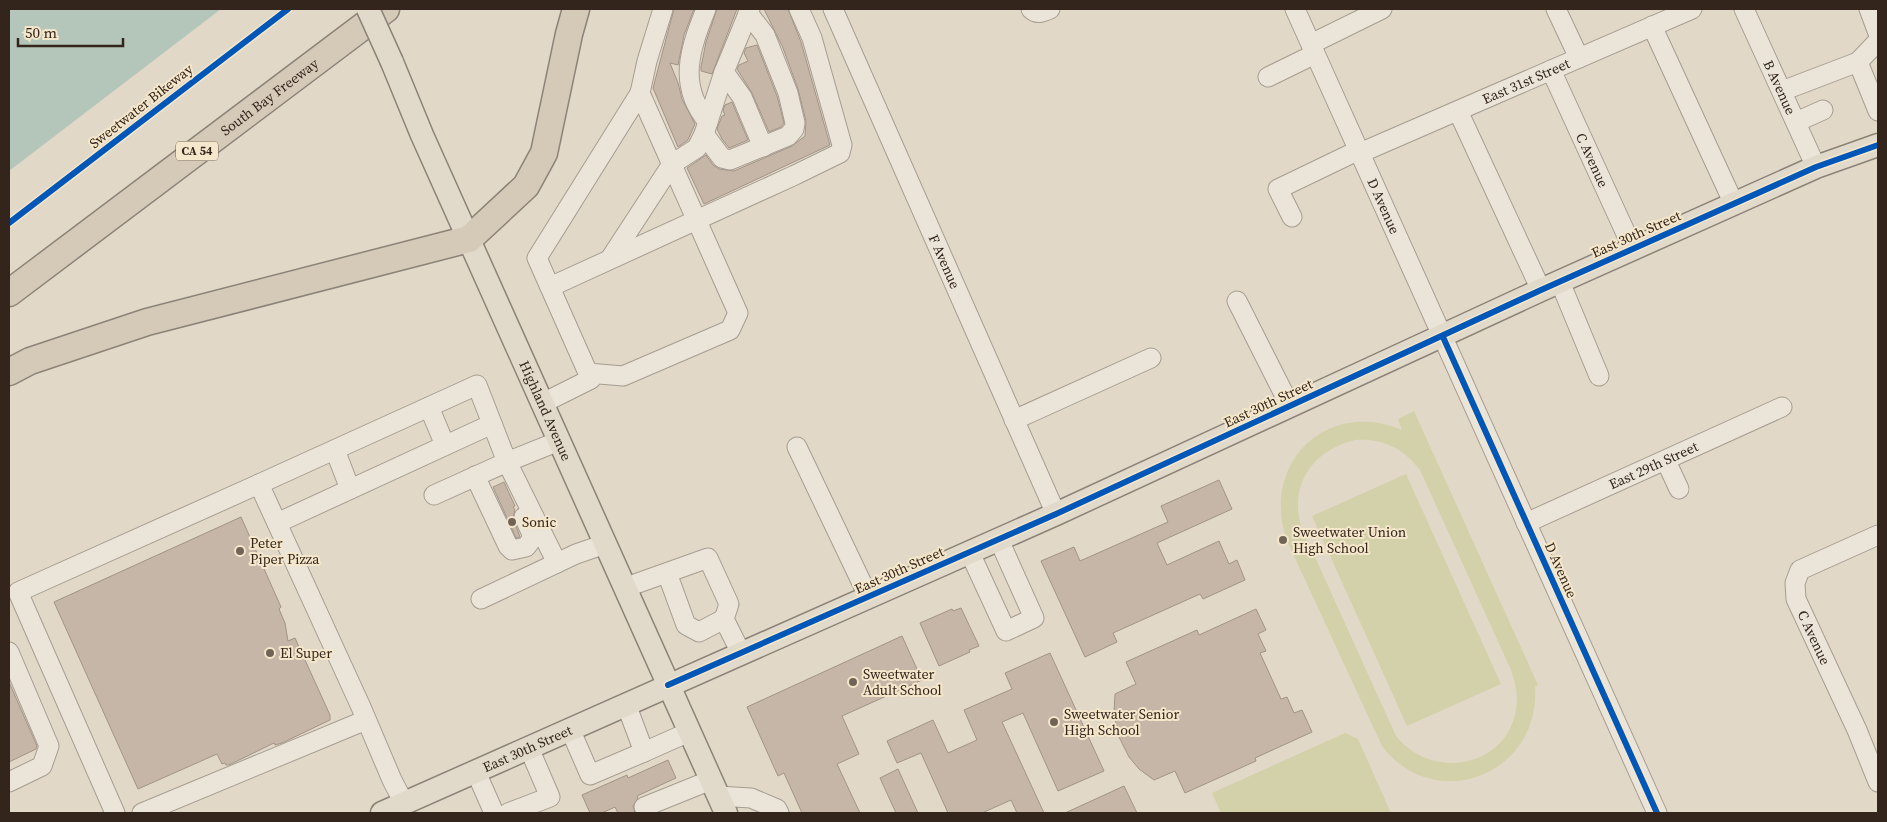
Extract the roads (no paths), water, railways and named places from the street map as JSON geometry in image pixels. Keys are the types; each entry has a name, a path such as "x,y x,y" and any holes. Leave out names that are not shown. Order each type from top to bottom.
{"highway":[{"name":"South Bay Freeway","path":"9,293 386,9"},
{"path":"9,372 30,361 146,322 469,239 526,186 544,153 568,34 576,9"}],"main road":[{"name":"Highland Avenue","path":"368,9 422,135 719,797"},
{"name":"East 30th Street","path":"382,813 970,553 1551,286 1816,167 1878,145"}],"street":[{"path":"543,403 591,379 537,258 640,93 663,9"},
{"path":"706,9 691,49 688,76 696,104 706,128 722,158 730,160 788,136 794,129 795,123 788,94 766,35 749,11"},
{"path":"550,287 840,153 842,145 812,38 799,9"},
{"name":"F Avenue","path":"832,9 1056,514"},
{"path":"1031,9 1034,12 1041,12 1050,9"},
{"name":"D Avenue","path":"1295,9 1657,813"},
{"path":"1268,77 1313,49 1349,16 1382,9"},
{"path":"1556,9 1579,58"},
{"name":"East 31st Street","path":"1292,217 1278,190 1359,151 1458,111 1692,9"},
{"name":"B Avenue","path":"1744,9 1816,167"},
{"path":"1869,9 1878,33"},
{"path":"610,260 672,164 697,148 706,128 724,72 749,11"},
{"path":"1652,26 1734,204"},
{"path":"1782,91 1858,62 1878,40"},
{"path":"1858,62 1878,111"},
{"name":"C Avenue","path":"1551,70 1633,249"},
{"path":"724,72 742,97 763,147"},
{"path":"588,373 623,376 730,330 738,312 640,93"},
{"path":"1796,122 1823,110"},
{"path":"1458,111 1600,376"},
{"path":"1237,300 1290,406"},
{"path":"1014,420 1151,358"},
{"path":"115,813 18,592 477,385 504,463 531,532 532,539 526,548 512,550 508,546 475,476"},
{"path":"429,407 445,445"},
{"name":"East 29th Street","path":"1526,523 1782,408"},
{"path":"277,523 492,424"},
{"path":"434,494 560,441"},
{"path":"797,447 868,598"},
{"path":"334,450 350,489"},
{"path":"1666,461 1679,489"},
{"path":"504,463 557,563"},
{"path":"259,484 404,803"},
{"name":"C Avenue","path":"1878,536 1800,570 1795,583 1796,599 1857,730 1878,782"},
{"path":"970,553 1006,631 1034,618 998,540"},
{"path":"481,600 557,563 605,544"},
{"path":"624,588 708,558 728,604 724,619 741,653"},
{"path":"667,573 686,625 699,632 724,619"},
{"path":"9,652 49,746 42,766 9,782"},
{"path":"626,704 644,752"},
{"path":"142,813 366,720"},
{"path":"570,729 590,775 689,732"},
{"path":"508,813 550,797 528,748"},
{"path":"476,772 494,813"},
{"path":"644,807 719,797 750,798 777,809 778,813"}],"place":[{"name":"Sonic","path":"512,522"},
{"name":"Sweetwater Union High School","path":"1283,540"},
{"name":"Peter Piper Pizza","path":"240,551"},
{"name":"El Super","path":"270,653"},
{"name":"Sweetwater Adult School","path":"853,682"},
{"name":"Sweetwater Senior High School","path":"1054,722"}]}
